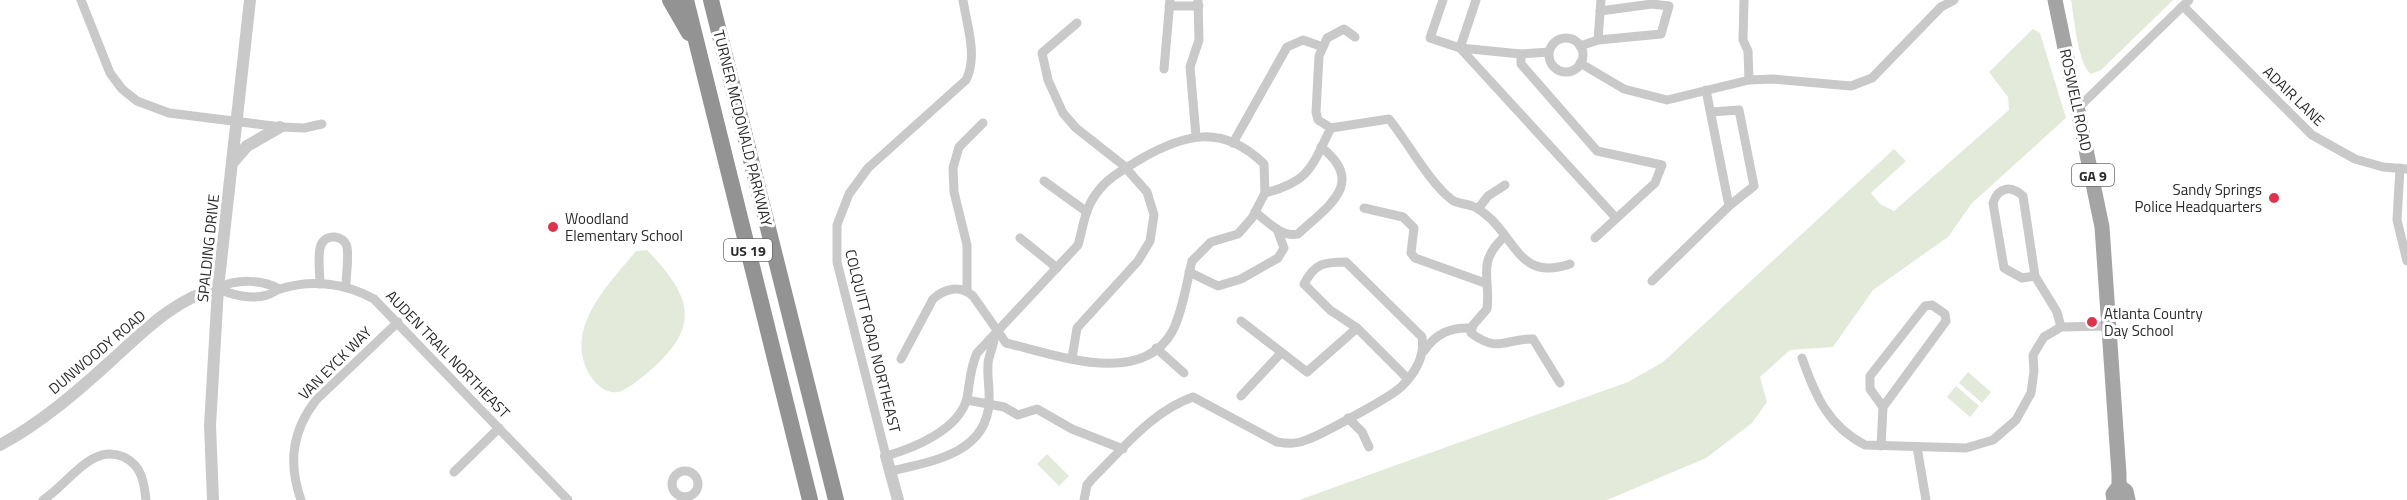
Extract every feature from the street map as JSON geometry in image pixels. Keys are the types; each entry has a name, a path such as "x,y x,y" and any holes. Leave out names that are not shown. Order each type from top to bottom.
{"highway":[{"path":"670,0 675,12 696,44"},
{"name":"TURNER MCDONALD PARKWAY","path":"686,0 810,500"},
{"name":"TURNER MCDONALD PARKWAY","path":"711,0 836,500"}],"main road":[{"name":"ROSWELL ROAD","path":"2055,0 2102,227 2111,326 2116,493 2126,491 2128,500"}],"street":[{"path":"81,0 110,73 122,89 137,101 169,113 280,127 303,128 322,124"},
{"name":"SPALDING DRIVE","path":"213,500 210,437 218,288 250,0"},
{"name":"COLQUITT ROAD NORTHEAST","path":"886,456 837,262 837,225 849,194 868,168 966,80 972,68 972,51 963,0"},
{"path":"1443,0 1430,38 1460,48 1521,54 1549,52"},
{"path":"1460,48 1476,0"},
{"path":"1598,40 1601,0"},
{"path":"1744,0 1743,40 1748,51 1749,80"},
{"path":"1580,63 1624,89 1667,100 1749,80 1773,79 1851,86 1872,78 1942,4 1953,0"},
{"path":"1164,69 1169,3 1198,3 1199,40 1190,67 1196,136"},
{"path":"2078,108 2186,3"},
{"name":"ADAIR LANE","path":"2186,3 2312,135 2355,159 2403,169"},
{"path":"1580,46 1598,40 1661,34 1670,6 1652,4 1600,11"},
{"path":"1071,358 1077,328 1138,261 1150,241 1154,215 1147,192 1126,168 1076,128 1064,114 1048,80 1042,53 1077,23"},
{"path":"1355,37 1344,29 1327,38 1319,56 1316,112 1318,120 1331,128 1389,119 1452,201 1478,209 1492,220 1525,261 1542,269 1553,270 1570,264"},
{"path":"1569,38 1580,46 1582,55 1580,63 1572,70 1562,71 1550,62 1549,52 1553,44 1560,39 1569,38"},
{"path":"1233,143 1287,46 1303,40 1323,47"},
{"path":"1460,48 1616,218"},
{"path":"1521,54 1521,64 1597,151 1662,165 1655,183 1595,238"},
{"path":"1706,90 1729,206"},
{"path":"1652,281 1729,206 1755,186 1739,110 1711,112"},
{"path":"967,291 967,245 954,192 953,168 959,147 983,123"},
{"path":"233,162 253,141 280,127"},
{"path":"1265,193 1290,186 1307,175 1331,128"},
{"path":"898,500 886,456 901,451 946,428 960,414 967,400 971,366 977,353 996,335 1078,245 1082,221 1098,191 1126,168 1169,142 1196,136 1247,147 1264,164 1265,193 1255,212 1238,234 1211,242 1192,261 1172,332 1156,348 1138,360 1119,365 1071,358 1005,344 996,335 980,303 967,291 946,291 933,299 901,359"},
{"path":"1255,212 1277,229 1292,235 1298,234 1341,192 1344,184 1339,165 1321,147"},
{"path":"2403,169 2397,220 2407,261"},
{"path":"1044,181 1087,212"},
{"path":"1478,209 1488,196 1505,185"},
{"path":"2035,276 2022,278 2004,268 1993,203 1998,194 2006,188 2013,189 2023,196 2035,276 2057,312 2061,327"},
{"path":"1364,208 1403,217 1414,228 1411,253 1415,258 1485,284"},
{"path":"1189,272 1218,286 1241,279 1278,258 1282,253 1284,248 1277,229"},
{"path":"320,284 321,245 326,238 335,236 343,240 347,248 346,286"},
{"path":"1504,237 1493,247 1486,265 1487,309 1472,328 1471,333 1482,341 1504,345 1524,339 1533,339 1560,383"},
{"path":"1020,238 1057,267"},
{"path":"1408,379 1358,328 1330,310 1304,284 1312,270 1328,262 1346,262 1422,337 1424,351"},
{"name":"AUDEN TRAIL NORTHEAST","path":"218,288 230,282 267,282 279,289 320,284 346,286 374,299 568,500"},
{"name":"DUNWOODY ROAD","path":"0,445 18,435 59,404 161,317 194,296 218,288"},
{"path":"1881,446 1883,408 1942,330 1946,321 1945,314 1932,305 1925,306 1870,376 1870,389 1883,408"},
{"path":"1240,321 1307,372 1358,328"},
{"name":"VAN EYCK WAY","path":"301,500 293,465 294,447 306,413 316,400 398,322"},
{"path":"1802,358 1816,399 1850,438 1864,445 1966,448 1993,440 2016,420 2031,393 2033,355 2044,337 2061,327 2111,326"},
{"path":"1084,500 1092,479 1168,408 1193,397 1277,442 1292,444 1310,439 1401,388 1418,365 1424,351 1442,333 1458,328 1472,328"},
{"path":"891,471 939,460 962,450 981,427 989,404 987,365 996,335"},
{"path":"1156,348 1184,373"},
{"path":"1241,396 1281,353"},
{"path":"967,400 1004,407 1018,414 1037,409 1072,429 1124,449"},
{"path":"1348,418 1362,432 1369,447"},
{"path":"454,472 499,428"},
{"path":"1917,447 1926,500"},
{"path":"43,500 62,487 87,462 99,455 110,454 134,463 143,477 146,500"}],"green space":[{"path":"2071,0 2173,0 2101,70 2091,74 2080,51"},
{"path":"2033,29 2040,33 2066,118 1972,203 1948,237 1873,290 1833,347 1790,350 1760,377 1767,402 1752,423 1706,458 1607,500 1299,500 1628,382 1663,362 1894,149 1906,161 1871,193 1880,204 1894,211 2009,110 2008,97 1989,72"},
{"path":"647,250 677,288 683,302 684,324 669,352 653,368 625,389 610,392 594,381 584,361 581,344 584,327 601,294 613,279 636,251"},
{"path":"1968,372 1991,392 1982,403 1959,383"},
{"path":"1956,386 1979,406 1970,417 1947,397"},
{"path":"1047,454 1069,476 1059,486 1037,464"}],"place":[{"name":"Sandy Springs Police Headquarters","path":"2274,198"},
{"name":"Woodland Elementary School","path":"553,227"},
{"name":"Atlanta Country Day School","path":"2092,322"}]}
